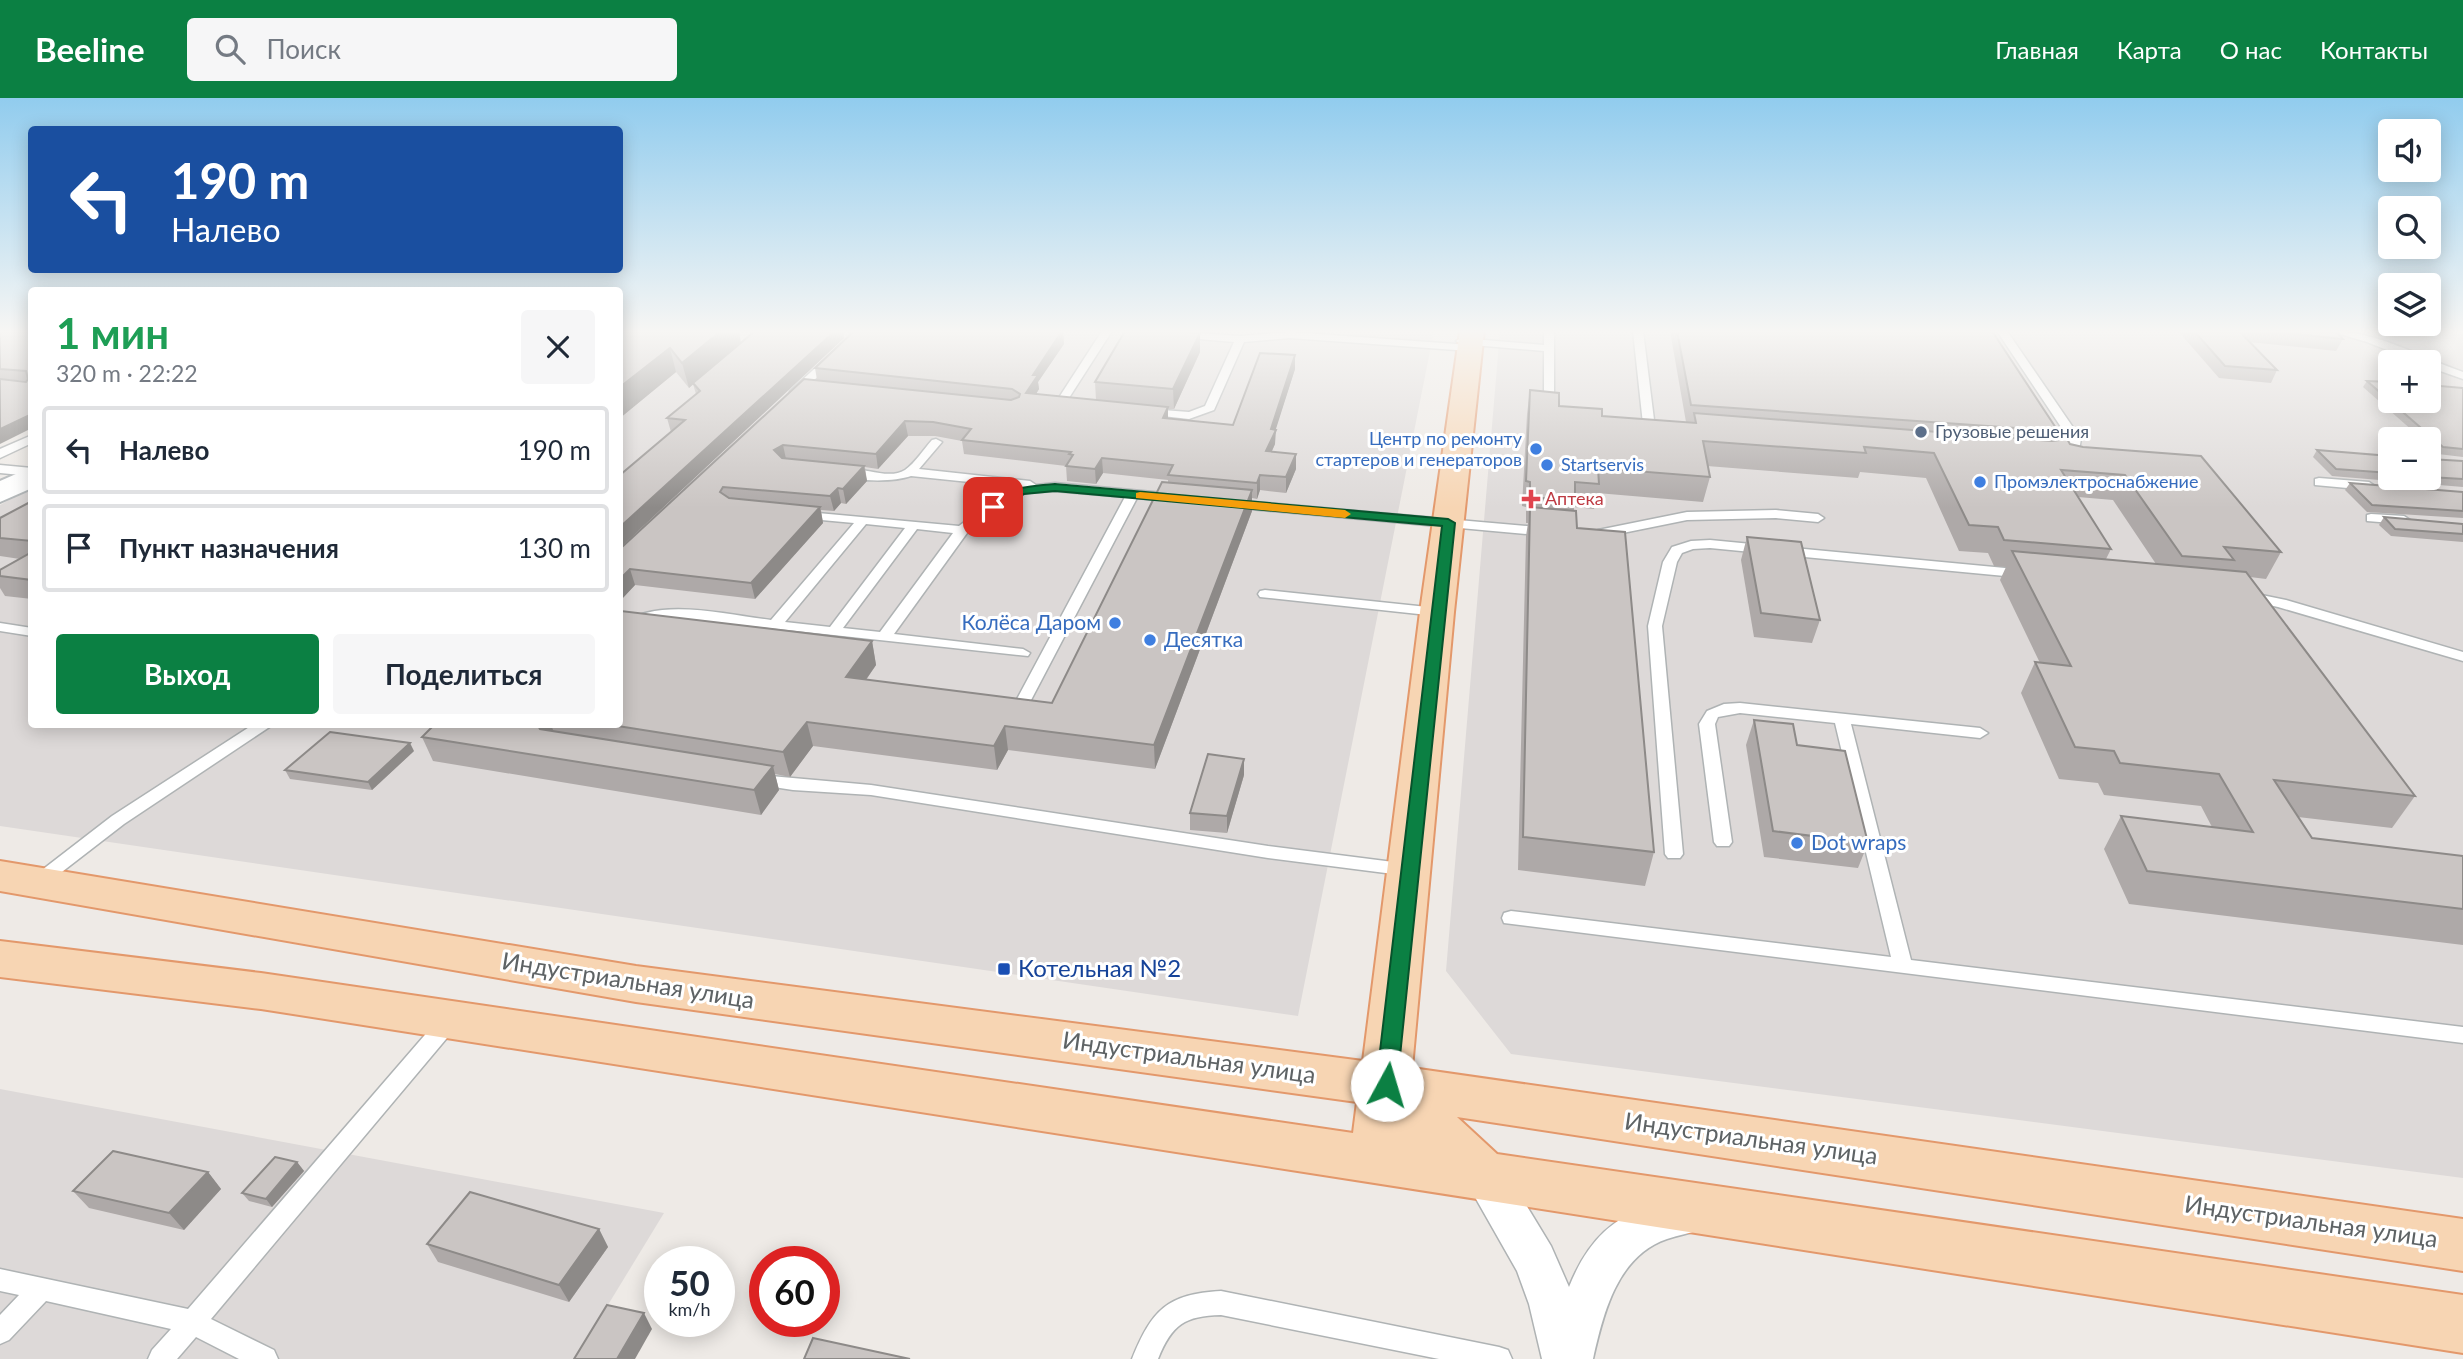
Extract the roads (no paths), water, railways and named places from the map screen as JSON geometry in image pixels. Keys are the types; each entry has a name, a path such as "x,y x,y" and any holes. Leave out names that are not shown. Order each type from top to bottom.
{"main road":[{"path":"1377,1159 1437,612 1465,390"},
{"path":"0,493 28,476"},
{"name":"Индустриальная улица","path":"18,880 636,984 1387,1085 2463,1245"},
{"path":"0,959 261,991 2463,1324"},
{"path":"0,970 50,966"},
{"path":"1387,1085 1485,1176"}],"street":[{"path":"1485,1176 1541,1270 1556,1313 1567,1359"},
{"path":"1567,1359 1578,1315 1593,1277 1612,1254 1641,1229 1670,1217 1720,1212"}],"lane":[{"path":"781,405 797,390"},
{"path":"1063,399 1069,390"},
{"path":"1136,411 1186,415 1205,412 1210,408 1218,390"},
{"path":"1549,390 1549,400 1556,410 1563,414"},
{"path":"1645,390 1649,428"},
{"path":"2041,390 2074,439 2075,448 2061,457 2052,458"},
{"path":"1625,426 1663,429"},
{"path":"0,454 28,440"},
{"path":"910,472 936,442"},
{"path":"0,469 28,473"},
{"path":"824,470 888,477 910,472 1187,499"},
{"path":"2319,482 2378,486"},
{"path":"884,637 962,530 1009,495 1022,490 1055,487"},
{"path":"1025,699 1132,495"},
{"path":"1215,502 1560,534"},
{"path":"785,512 962,530"},
{"path":"1587,535 1612,533 1656,521 1708,515 1818,518"},
{"path":"2371,518 2424,522"},
{"path":"775,625 863,520"},
{"path":"833,632 914,525"},
{"path":"1674,854 1655,626 1670,562 1677,550 1692,545 1710,544 2038,575"},
{"path":"1265,594 1437,612"},
{"path":"2237,594 2281,603 2463,657"},
{"path":"623,629 628,623 655,613 1023,653"},
{"path":"0,627 28,631"},
{"path":"1723,842 1707,724 1712,714 1724,709 1740,708 1980,733"},
{"path":"1842,719 1903,965"},
{"path":"18,880 110,826 260,728"},
{"path":"741,777 793,785 911,796 1268,852 1410,870"},
{"path":"1511,918 2463,1035"},
{"path":"161,1359 450,1020"},
{"path":"0,1280 192,1322 265,1359"},
{"path":"0,1332 43,1289"},
{"path":"1145,1359 1151,1343 1170,1317 1192,1305 1221,1303 1499,1359"}],"place":[{"name":"Грузовые решения","path":"1921,432"},
{"name":"Центр по ремонту стартеров и генераторов","path":"1536,449"},
{"name":"Startservis","path":"1547,465"},
{"name":"Промэлектроснабжение","path":"1980,482"},
{"name":"Аптека","path":"1531,499"},
{"name":"Колёса Даром","path":"1115,623"},
{"name":"Десятка","path":"1150,640"},
{"name":"Dot wraps","path":"1797,843"},
{"name":"Котельная №2","path":"1004,969"}]}
